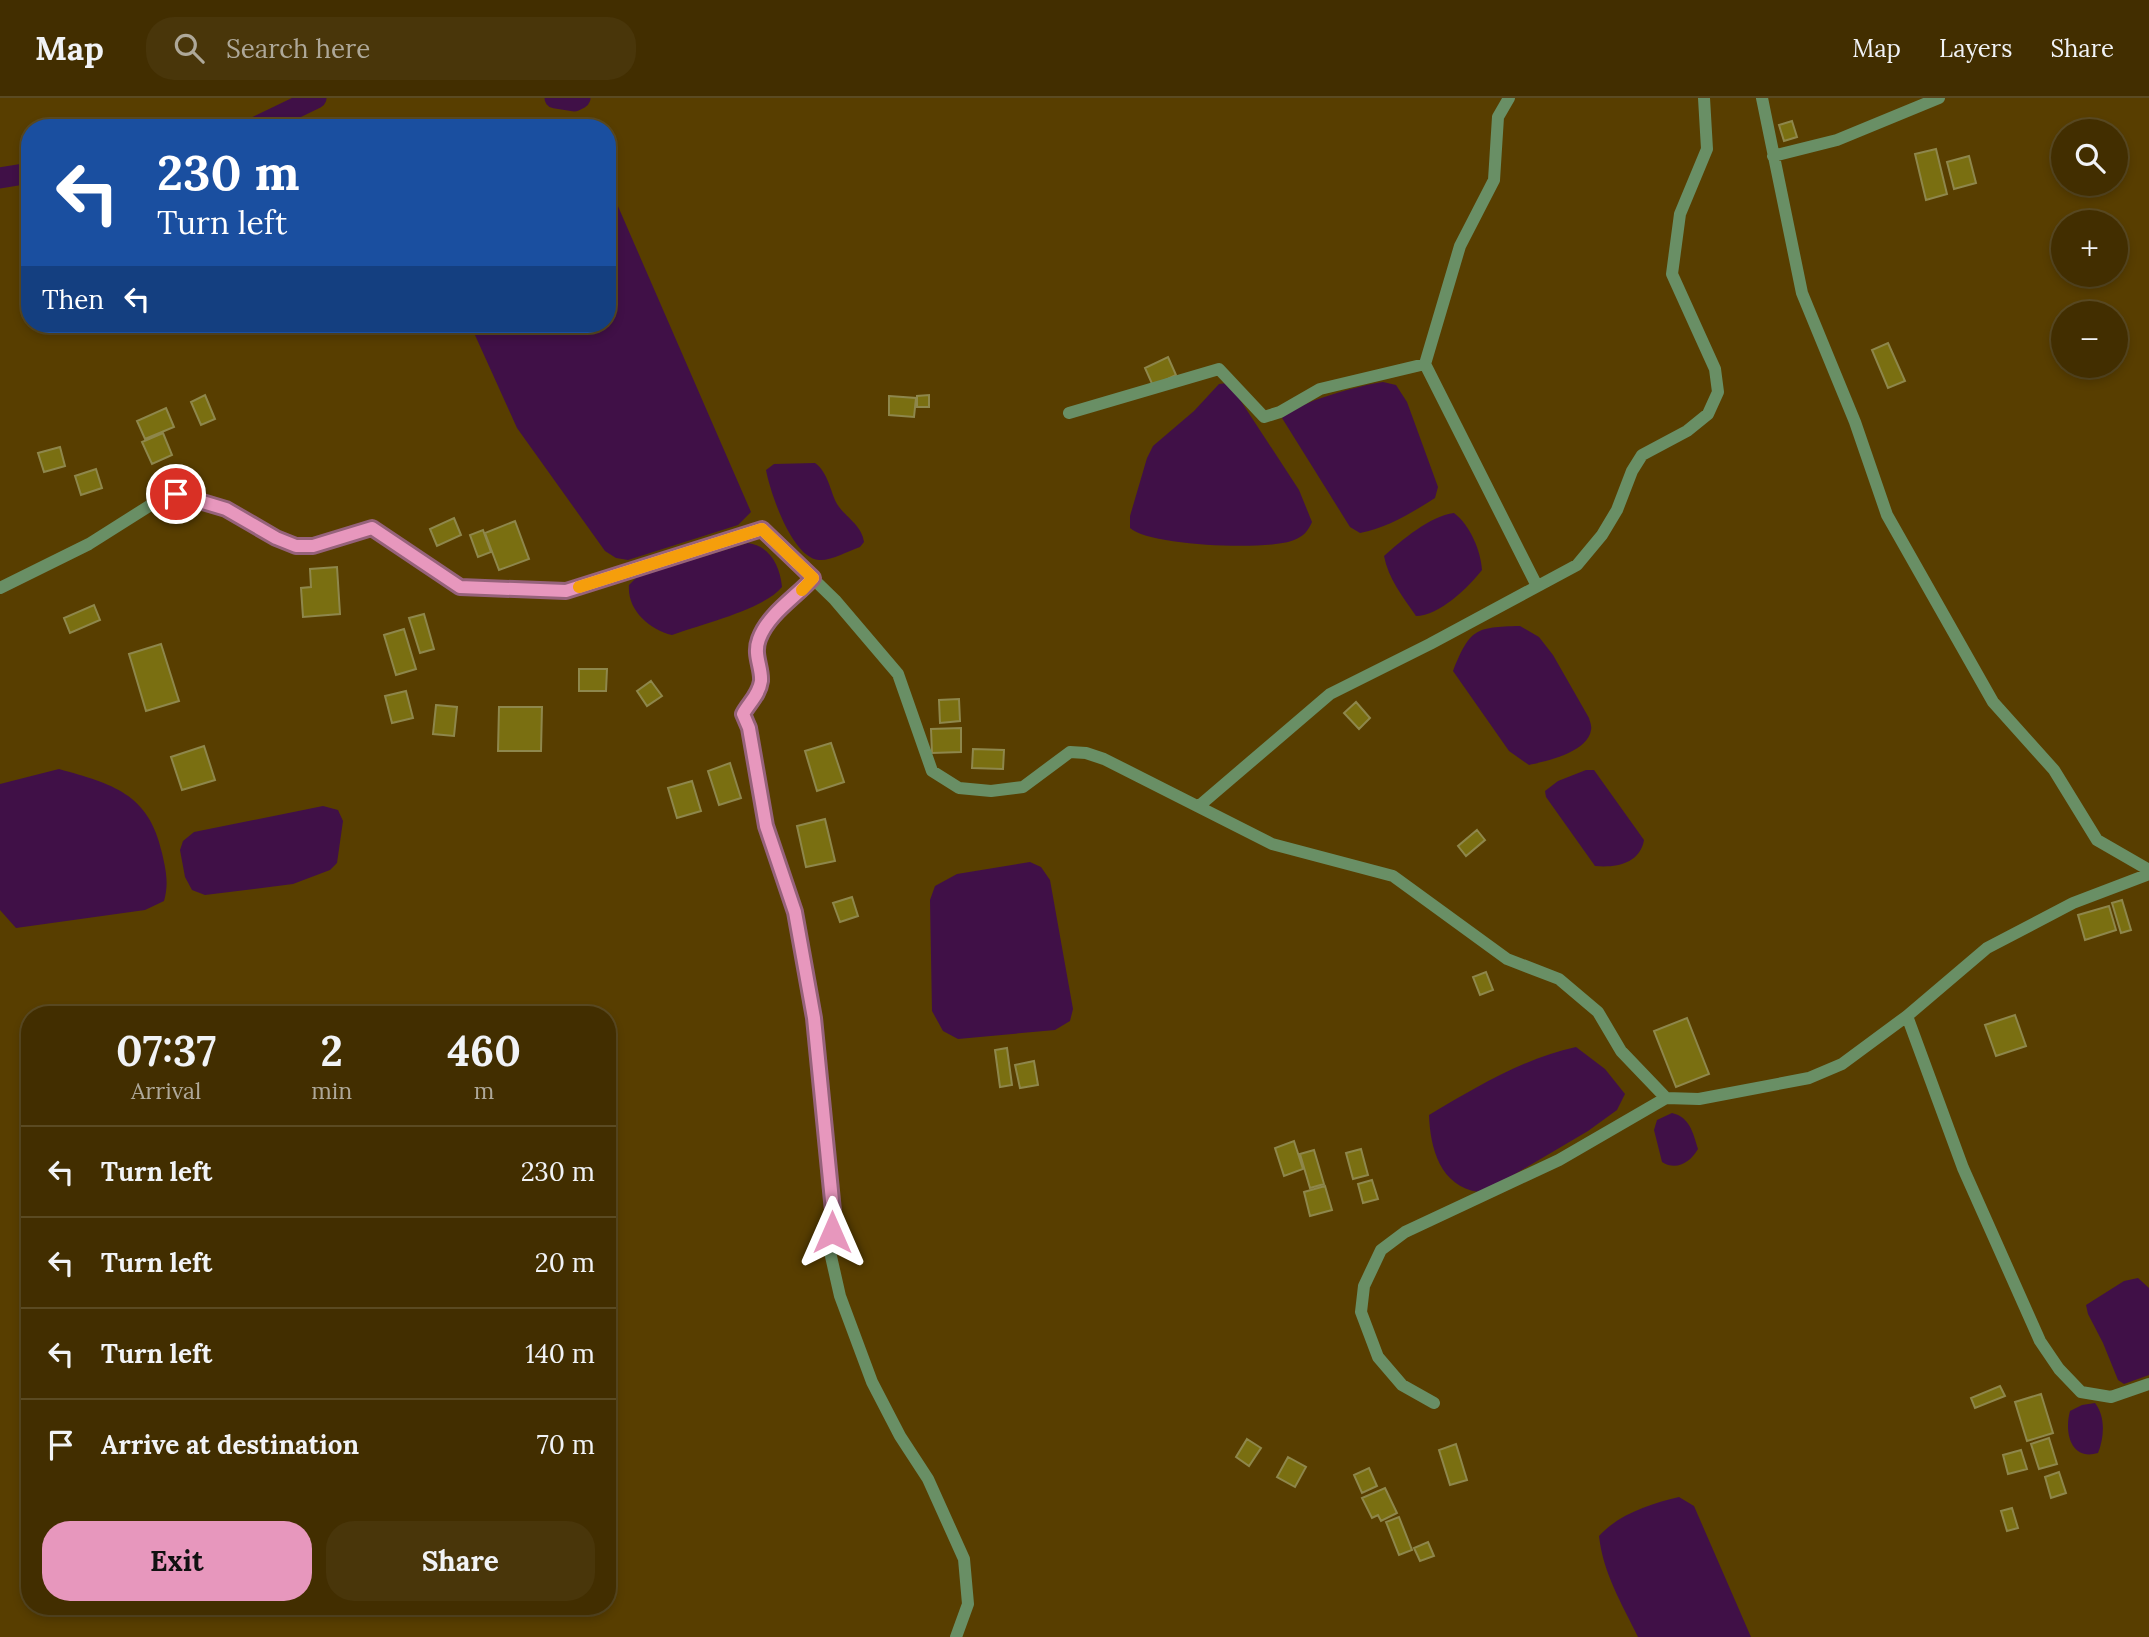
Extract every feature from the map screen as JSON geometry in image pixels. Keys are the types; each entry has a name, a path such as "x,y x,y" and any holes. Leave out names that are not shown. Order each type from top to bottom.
{"street":[{"path":"1509,98 1498,117 1494,180 1460,246 1424,364 1537,586"},
{"path":"1199,806 1330,694 1577,565 1602,535 1617,510 1632,471 1642,455 1688,431 1708,414 1718,392 1716,369 1672,274 1680,214 1707,149 1704,98"},
{"path":"1762,98 1802,293 1855,422 1887,515 1993,702 2054,771 2097,840 2149,872"},
{"path":"1773,156 1838,140 1934,100"},
{"path":"1069,413 1219,369 1264,416 1280,412 1320,389 1424,364"},
{"path":"0,588 89,544 157,501 176,494 226,509 276,538 296,546 313,546 372,528 460,587 566,591 762,529 835,600 898,674 932,771 959,788 991,791 1023,786 1070,752 1078,753 1104,760 1272,844 1393,876 1507,959 1559,979 1598,1012 1621,1051 1667,1098"},
{"path":"813,578 768,623 759,639 756,657 761,680 755,698 743,714 749,728 766,826 795,912 814,1018 833,1211 830,1252 838,1285 872,1382 900,1436 928,1479 964,1559 968,1604 956,1637"},
{"path":"1434,1403 1402,1385 1378,1357 1361,1312 1364,1286 1381,1250 1405,1232 1559,1160 1667,1098 1699,1098 1809,1078 1842,1064 1907,1016 1987,948 2073,903 2149,872"},
{"path":"1907,1016 1963,1168 2040,1341 2059,1369 2081,1392 2111,1397 2149,1384"}],"shaded area":[{"path":"616,202 751,512 738,525 628,560 616,558 605,551 517,428 474,333 616,333"},
{"path":"1383,382 1396,385 1407,402 1438,487 1435,498 1418,509 1390,523 1360,533 1350,527 1282,418 1315,400"},
{"path":"1227,383 1299,490 1312,522 1309,528 1303,535 1281,543 1236,546 1160,539 1130,528 1130,516 1153,446 1194,411 1219,384"},
{"path":"815,463 826,477 840,509 857,526 864,542 860,547 824,560 809,556 791,536 777,508 766,470 774,464"},
{"path":"1454,513 1474,539 1482,570 1444,606 1416,616 1392,580 1384,556 1426,524"},
{"path":"748,543 768,553 781,579 782,587 761,603 672,635 648,623 632,603 629,585 637,577"},
{"path":"1520,626 1539,637 1553,655 1589,718 1591,727 1588,738 1575,750 1529,765 1509,751 1453,671 1464,646 1476,633 1493,628"},
{"path":"59,769 111,786 138,804 156,833 162,853 167,883 164,901 145,910 16,928 0,910 0,784"},
{"path":"1586,770 1594,770 1644,840 1642,848 1626,863 1595,866 1546,797 1545,791 1558,781"},
{"path":"323,806 338,810 343,821 337,863 330,870 293,884 205,895 192,890 185,877 180,850 183,841 194,832"},
{"path":"1030,862 1041,867 1050,880 1073,1009 1070,1021 1055,1030 958,1039 943,1031 932,1011 930,900 935,886 957,874"},
{"path":"1576,1047 1605,1069 1625,1094 1617,1110 1588,1131 1479,1192 1466,1189 1446,1174 1435,1152 1429,1115 1519,1066"},
{"path":"1672,1113 1687,1122 1698,1149 1687,1162 1677,1166 1662,1162 1654,1130 1657,1120"},
{"path":"2138,1278 2149,1288 2149,1375 2124,1384 2118,1380 2086,1305 2124,1281"},
{"path":"2095,1403 2101,1415 2102,1441 2098,1453 2081,1453 2069,1436 2070,1411"},
{"path":"1679,1497 1694,1506 1751,1637 1638,1637 1609,1576 1599,1536 1607,1528 1636,1511"}],"building":[{"path":"1792,121 1797,137 1784,141 1779,125"},
{"path":"1936,149 1947,194 1926,200 1915,154"},
{"path":"1969,156 1976,183 1954,189 1947,162"},
{"path":"1888,343 1905,381 1888,388 1872,350"},
{"path":"1168,357 1176,375 1153,386 1145,368"},
{"path":"205,395 215,419 201,425 191,402"},
{"path":"929,395 929,407 917,407 917,396"},
{"path":"889,396 916,398 914,417 889,415"},
{"path":"166,408 174,427 145,439 137,421"},
{"path":"163,433 172,455 152,464 142,442"},
{"path":"60,447 65,466 44,472 38,453"},
{"path":"96,469 102,488 81,495 75,476"},
{"path":"454,518 461,535 437,546 430,529"},
{"path":"515,521 529,559 499,570 485,533"},
{"path":"483,530 491,552 478,557 470,535"},
{"path":"337,567 340,614 303,617 301,588 311,587 310,569"},
{"path":"94,605 100,620 70,633 64,618"},
{"path":"424,614 434,649 420,653 409,618"},
{"path":"404,629 416,669 396,675 384,635"},
{"path":"161,644 179,701 146,711 129,654"},
{"path":"579,669 607,669 606,691 579,691"},
{"path":"651,681 662,696 647,706 637,691"},
{"path":"406,691 413,718 392,723 385,696"},
{"path":"959,699 960,721 940,723 939,700"},
{"path":"1356,702 1370,718 1359,729 1344,713"},
{"path":"436,705 457,707 454,736 433,734"},
{"path":"499,707 542,707 541,751 498,751"},
{"path":"961,728 961,752 932,753 931,729"},
{"path":"831,743 844,782 817,791 805,751"},
{"path":"204,746 215,780 182,790 171,757"},
{"path":"973,749 1004,750 1003,769 972,768"},
{"path":"730,763 741,798 719,805 708,771"},
{"path":"692,781 701,811 677,818 668,788"},
{"path":"825,819 835,861 806,867 797,826"},
{"path":"1477,830 1485,840 1466,856 1458,846"},
{"path":"852,897 858,916 840,922 833,903"},
{"path":"2122,900 2131,930 2121,933 2112,903"},
{"path":"2109,906 2116,930 2085,940 2078,915"},
{"path":"1486,972 1493,990 1480,995 1473,977"},
{"path":"2015,1015 2026,1046 1996,1056 1985,1025"},
{"path":"1687,1018 1709,1074 1676,1087 1654,1031"},
{"path":"1007,1048 1012,1085 1000,1087 995,1050"},
{"path":"1034,1061 1038,1085 1020,1088 1015,1065"},
{"path":"1294,1141 1303,1169 1284,1176 1275,1148"},
{"path":"1361,1149 1368,1175 1353,1179 1346,1153"},
{"path":"1314,1150 1324,1184 1310,1188 1300,1154"},
{"path":"1372,1180 1378,1199 1363,1203 1358,1184"},
{"path":"1325,1186 1332,1210 1310,1216 1304,1192"},
{"path":"2000,1386 2005,1396 1975,1408 1971,1398"},
{"path":"2041,1394 2053,1433 2027,1441 2015,1402"},
{"path":"2049,1438 2057,1464 2039,1469 2031,1444"},
{"path":"1247,1439 1261,1448 1249,1466 1236,1457"},
{"path":"1456,1444 1467,1480 1450,1485 1439,1450"},
{"path":"2021,1450 2027,1469 2008,1474 2003,1455"},
{"path":"1288,1457 1306,1467 1295,1487 1277,1477"},
{"path":"1369,1468 1377,1486 1362,1493 1354,1475"},
{"path":"2059,1472 2066,1493 2051,1498 2045,1477"},
{"path":"1385,1488 1397,1513 1381,1521 1378,1515 1372,1518 1362,1498"},
{"path":"2012,1508 2018,1528 2007,1531 2001,1511"},
{"path":"1399,1517 1412,1550 1399,1555 1386,1522"},
{"path":"1428,1542 1434,1556 1420,1561 1414,1548"}],"waterway":[{"path":"273,119 316,98"},
{"path":"555,98 574,101 580,98"},
{"path":"0,178 21,174"}],"slow traffic":[{"path":"579,587 762,529 813,578 802,590"}],"route":[{"path":"176,494 226,509 276,538 296,546 313,546 372,528 460,587 566,591 762,529 813,578 768,623 759,639 756,657 761,680 755,698 743,714 749,728 766,826 795,912 814,1018 833,1211 832,1232"}]}
